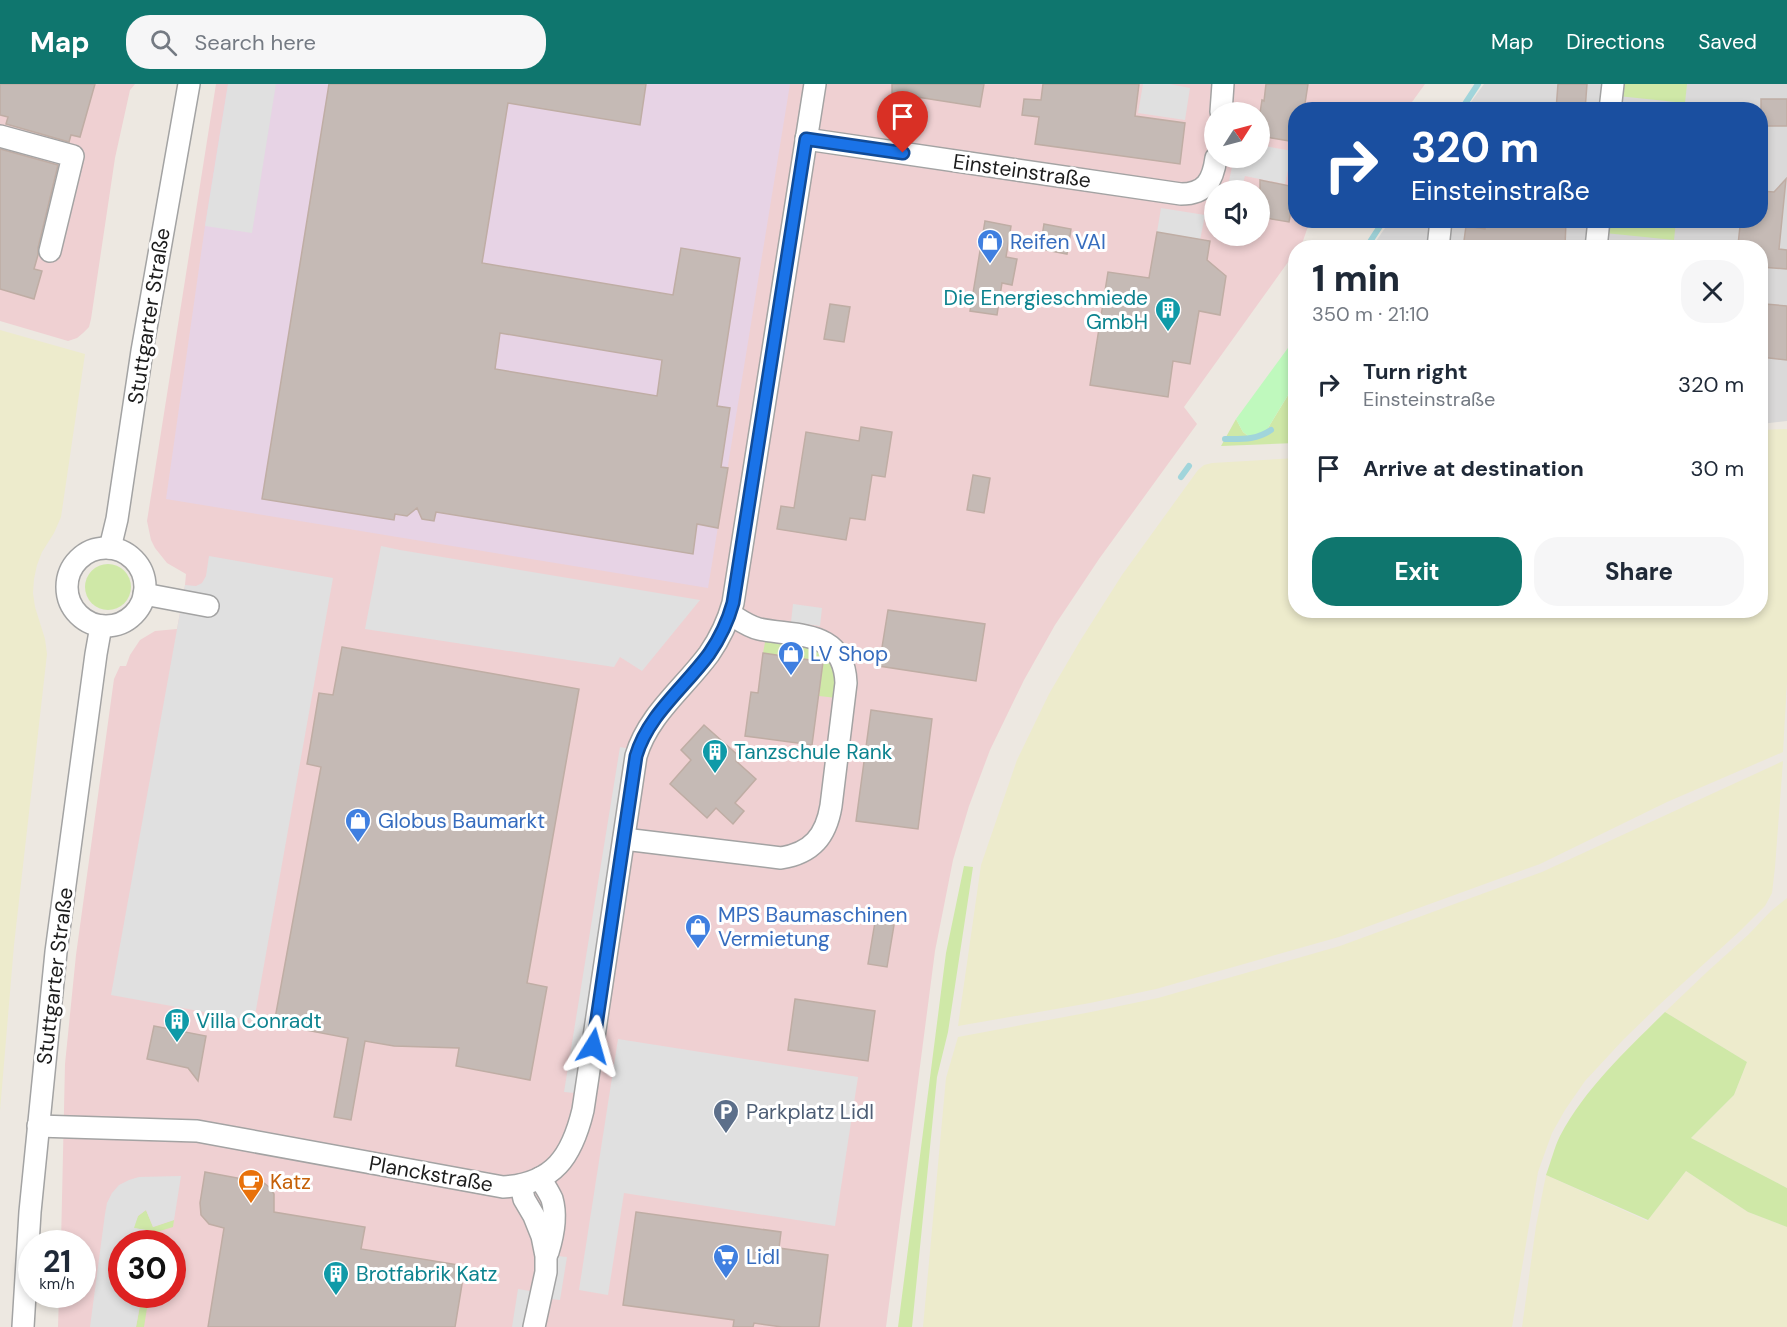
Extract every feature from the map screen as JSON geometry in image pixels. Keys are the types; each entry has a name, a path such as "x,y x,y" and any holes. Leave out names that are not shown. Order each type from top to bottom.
{"street":[{"name":"Stuttgarter Straße","path":"110,548 117,519 142,351 189,84"},
{"path":"534,1327 546,1272 546,1256 554,1225 552,1199 531,1181 553,1169 566,1155 573,1144 580,1122 639,744 653,721 710,652 730,614 736,589 814,84"},
{"path":"1222,102 1223,84"},
{"path":"1611,102 1613,84"},
{"path":"0,136 73,156 50,251"},
{"name":"Einsteinstraße","path":"806,139 1181,194 1198,191 1208,183 1214,168"},
{"path":"100,548 110,548 122,551 139,565 145,586 144,594 140,608 133,616 113,626 102,626 81,617 74,609 69,599 68,577 80,558 100,548"},
{"path":"144,594 208,606"},
{"path":"624,839 781,858 809,848 827,825 846,683 842,661 827,643 813,636 756,628 730,614"},
{"name":"Stuttgarter Straße","path":"23,1327 30,1212 56,952 96,654 102,626"},
{"name":"Planckstraße","path":"38,1126 197,1131 475,1183 503,1186 531,1181"}],"shaded area":[{"path":"0,84 135,84 130,90 115,158 89,327 77,338 68,341 0,321"},
{"path":"216,84 1425,84 1412,102 1288,102 1288,228 1308,228 1303,240 1288,240 1288,262 1184,407 1197,424 1099,559 1055,625 1024,680 990,750 969,806 953,860 935,951 886,1327 58,1327 59,1308 96,1308 96,1230 61,1230 65,1064 76,955 114,679 120,666 126,666 140,640 155,631 177,629 185,585 186,574 167,563 155,548 147,521"},
{"path":"228,84 790,84 708,588 166,499"},
{"path":"228,84 276,84 252,233 205,226"},
{"path":"1143,84 1169,84 1190,88 1185,120 1138,113"},
{"path":"1484,84 1787,84 1787,421 1768,423 1768,240 1377,240 1385,228 1768,228 1768,102 1471,102"},
{"path":"1270,147 1288,150 1285,184 1245,176 1244,180 1229,180 1232,168 1270,168"},
{"path":"1161,208 1204,215 1200,240 1157,232"},
{"path":"0,330 85,354 61,517 42,552 34,579 35,607 47,654 14,945 0,1111"},
{"path":"1787,429 1787,682 1783,752 1667,802 1540,864 1339,937 1156,989 958,1026 981,865 1017,760 1049,694 1080,641 1122,575 1198,470 1204,465 1288,458 1288,618 1768,618 1768,430"},
{"path":"381,546 700,600 642,671 620,657 614,667 365,629"},
{"path":"209,556 333,578 254,1021 111,995 185,585 196,586 202,583 206,576"},
{"path":"793,604 822,608 820,626 791,622"},
{"path":"620,747 631,749 575,1093 564,1092"},
{"path":"1783,761 1772,893 1765,906 1623,1040 1585,1081 1552,1133 1538,1172 1512,1327 923,1327 946,1078 958,1037 1158,998 1340,946 1542,872"},
{"path":"1787,898 1787,1188 1691,1138 1734,1095 1747,1062 1665,1012"},
{"name":"Parkplatz Lidl","path":"618,1039 858,1077 835,1226 624,1193 608,1295 579,1290"},
{"path":"1686,1171 1748,1212 1787,1227 1787,1327 1522,1327 1536,1226 1546,1175 1647,1221"},
{"path":"181,1176 174,1220 153,1227 146,1210 138,1216 134,1228 146,1230 108,1230 108,1308 140,1308 136,1327 90,1327 93,1308 96,1308 96,1282 107,1203 119,1185 139,1177"},
{"path":"557,1256 567,1257 560,1300 550,1299"},
{"path":"518,1289 530,1291 525,1327 512,1327"}],"green space":[{"path":"1619,84 1687,84 1685,102 1618,96"},
{"path":"1605,228 1675,228 1674,240 1605,233"},
{"path":"1288,348 1288,395 1268,428 1260,434 1248,436 1236,419"},
{"path":"1288,395 1288,443 1221,446 1236,419 1248,436 1268,428"},
{"path":"108,564 124,571 131,587 124,603 108,610 92,603 85,587 92,571"},
{"path":"766,637 811,644 835,664 837,698 819,696 823,662 763,653"},
{"path":"964,866 973,867 948,1032 937,1077 912,1327 898,1327 946,953"},
{"path":"1665,1012 1747,1062 1734,1095 1691,1138 1787,1188 1787,1227 1748,1212 1686,1171 1648,1220 1546,1175 1560,1136 1582,1101 1608,1070"},
{"path":"146,1210 153,1227 174,1220 173,1227 163,1230 133,1228 138,1216"},
{"path":"140,1308 147,1308 144,1327 136,1327"}],"building":[{"path":"0,84 95,84 80,137 71,135 69,142 6,124 8,117 0,115"},
{"path":"329,84 646,84 640,125 508,103 482,263 673,295 681,248 740,258 717,406 730,408 721,467 728,468 718,528 697,524 693,554 436,512 434,521 422,519 417,508 407,516 395,514 394,520 262,499","holes":["500,333 662,360 657,396 495,369"]},
{"path":"892,84 984,84 980,107 892,93"},
{"path":"1043,84 1139,84 1135,116 1185,123 1180,164 1035,144 1039,117 1022,115 1024,99 1041,100"},
{"path":"1266,84 1308,84 1305,102 1288,102 1288,141 1270,138 1270,102 1262,102 1264,101"},
{"path":"1558,84 1587,84 1586,102 1557,102"},
{"path":"1761,99 1787,99 1787,126 1768,126 1768,102 1761,102"},
{"path":"0,149 58,165 34,269 42,271 34,299 0,289"},
{"path":"1786,179 1779,249 1787,250 1787,269 1768,268 1768,240 1739,240 1740,228 1768,228 1768,192 1774,192"},
{"path":"1270,182 1288,186 1288,222 1270,219"},
{"path":"985,221 1011,226 1006,257 1017,259 1012,285 1002,283 997,315 970,311"},
{"path":"1044,224 1071,229 1067,254 1040,249"},
{"path":"1466,228 1566,228 1565,240 1464,240"},
{"path":"1157,232 1204,240 1204,246 1209,246 1207,260 1226,276 1220,315 1199,311 1190,364 1173,361 1168,397 1090,385 1108,272 1149,278"},
{"path":"830,304 850,307 844,342 824,339"},
{"path":"1768,304 1787,306 1787,360 1768,358"},
{"path":"861,427 892,432 885,477 872,475 865,520 850,518 846,540 777,529 781,506 794,508 806,432 859,441"},
{"path":"973,475 990,478 984,513 967,510"},
{"path":"888,610 985,624 976,681 879,666"},
{"path":"342,647 579,689 527,983 547,987 530,1080 456,1066 459,1048 394,1046 365,1041 351,1120 334,1117 348,1038 274,1024 321,767 307,764 319,693 333,695"},
{"path":"763,653 823,662 812,745 745,736 751,692 758,693"},
{"path":"871,710 932,719 918,829 856,821"},
{"name":"Tanzschule Rank","path":"704,725 740,757 736,761 756,779 735,803 744,811 733,824 716,808 707,818 670,784 691,760 681,750"},
{"path":"875,922 894,925 887,967 868,964"},
{"path":"795,999 875,1011 868,1061 788,1050"},
{"name":"Villa Conradt","path":"154,1026 206,1036 198,1081 188,1068 147,1059"},
{"name":"Brotfabrik Katz","path":"205,1172 264,1183 274,1194 274,1212 365,1227 361,1249 465,1266 455,1327 208,1327 224,1228 209,1224 201,1215 200,1203"},
{"name":"Lidl","path":"636,1212 781,1232 779,1248 828,1255 819,1327 782,1327 754,1323 753,1327 733,1327 734,1320 623,1305"}],"waterway":[{"path":"1466,102 1478,84"},
{"path":"1371,240 1379,228"},
{"path":"1225,439 1255,437 1271,430"},
{"path":"1181,477 1189,466"}],"place":[{"name":"Reifen VAI","path":"990,265"},
{"name":"Die Energieschmiede GmbH","path":"1168,333"},
{"name":"LV Shop","path":"791,677"},
{"name":"Tanzschule Rank","path":"715,775"},
{"name":"Globus Baumarkt","path":"358,844"},
{"name":"MPS Baumaschinen Vermietung","path":"698,950"},
{"name":"Villa Conradt","path":"177,1044"},
{"name":"Parkplatz Lidl","path":"726,1135"},
{"name":"Katz","path":"251,1205"},
{"name":"Lidl","path":"726,1280"},
{"name":"Brotfabrik Katz","path":"336,1297"}],"route":[{"path":"593,1046 639,744 653,721 717,642 733,603 806,139 903,153"}]}
